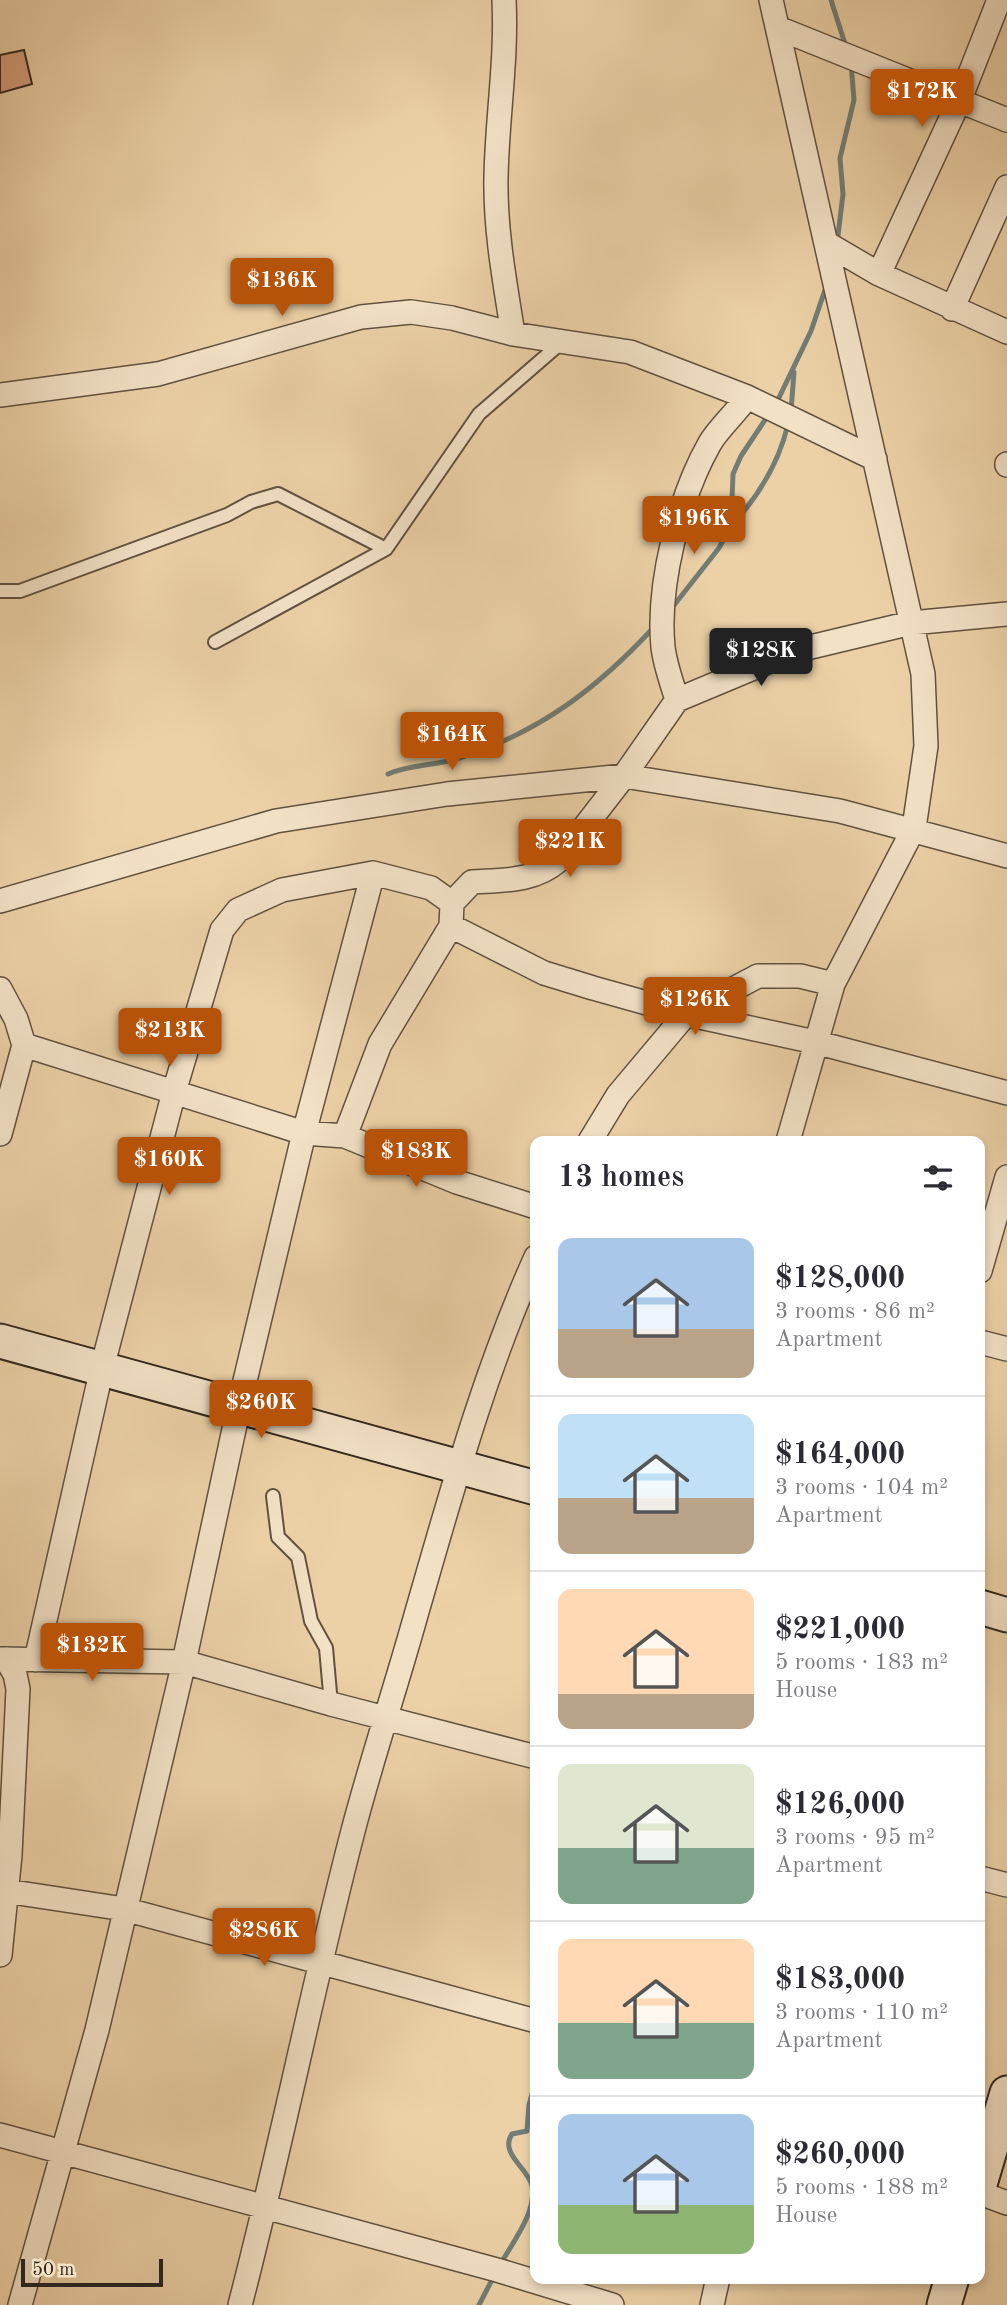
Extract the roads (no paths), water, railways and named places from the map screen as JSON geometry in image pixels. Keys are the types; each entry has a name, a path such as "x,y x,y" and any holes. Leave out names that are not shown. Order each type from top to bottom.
{"street":[{"path":"504,0 505,28 496,182 503,268 513,334"},
{"path":"771,0 923,674 926,746 914,828 833,984 789,1136"},
{"path":"879,274 960,99 999,0"},
{"path":"778,28 1007,120"},
{"path":"952,309 1007,187"},
{"path":"826,243 879,274 1007,332"},
{"path":"0,395 158,374 361,317 411,312 452,318 513,334 630,352 747,397 875,459"},
{"path":"677,700 663,649 662,611 677,526 710,441 735,415 747,397"},
{"path":"345,1136 380,1045 451,914 472,882 530,877 546,871 565,852 624,776 677,700 794,651 911,623 1007,614"},
{"path":"0,901 276,821 447,794 624,776 840,811 914,828 1007,856"},
{"path":"20,2305 97,2030 184,1662 239,1406 303,1133 373,873"},
{"path":"18,1689 34,1660 102,1368 174,1092 222,930 238,910 282,890 373,873 431,888 451,914 544,973 686,1014 815,1042 1007,1093"},
{"path":"593,1136 618,1095 686,1014 758,976 800,976 833,984"},
{"path":"0,989 16,1019 24,1045 0,1134"},
{"path":"24,1045 303,1133 345,1136 457,1182 530,1205"},
{"path":"985,1254 1007,1177"},
{"path":"240,2305 354,1828 458,1468 509,1315 530,1270"},
{"path":"0,1341 530,1486"},
{"path":"985,1343 1007,1349"},
{"path":"985,1608 1007,1615"},
{"path":"3,1659 184,1662 331,1704 530,1755"},
{"path":"0,1955 3,1890 10,1855 18,1689 15,1674 3,1659"},
{"path":"985,1879 1007,1885"},
{"path":"3,1890 124,1909 321,1960 530,2019"},
{"path":"985,2159 1007,2093"},
{"path":"0,2135 530,2280"},
{"path":"985,2195 1007,2203"},
{"path":"543,2284 612,2305"},
{"path":"712,2305 717,2284"},
{"path":"943,2305 949,2284"}],"lane":[{"path":"215,642 386,549 479,414 564,340"},
{"path":"0,591 20,591 278,494 386,549"},
{"path":"273,1496 278,1537 298,1557 311,1620 326,1648 331,1704"}],"waterway":[{"path":"831,0 846,47"},
{"path":"837,244 843,194 840,158 854,100 851,63"},
{"path":"775,406 811,331 826,287"},
{"path":"791,411 794,372"},
{"path":"671,609 719,548 731,526 733,474 741,456 769,414"},
{"path":"731,526 766,479 788,424"},
{"path":"388,774 405,768 456,759 514,736 540,722 611,670 655,626"},
{"path":"530,2101 527,2131 512,2134 509,2148 530,2181"},
{"path":"500,2265 530,2209"},
{"path":"479,2305 495,2274"}]}
